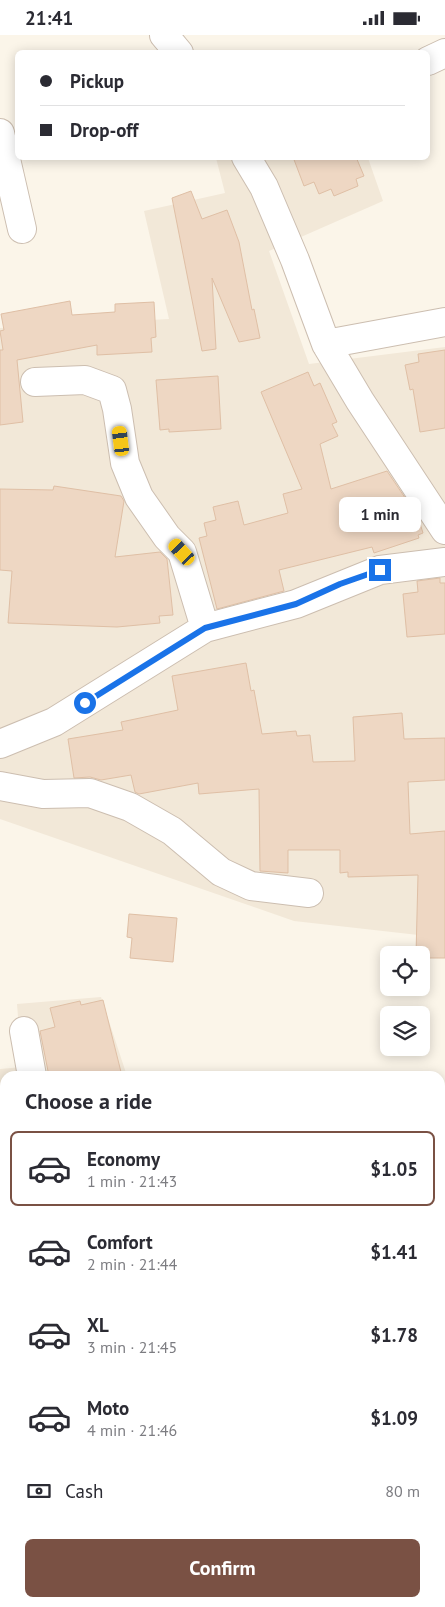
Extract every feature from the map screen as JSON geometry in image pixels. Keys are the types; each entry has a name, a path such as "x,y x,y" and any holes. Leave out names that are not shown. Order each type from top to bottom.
{"street":[{"path":"164,35 176,50"},
{"path":"430,60 445,53"},
{"path":"0,133 22,229"},
{"path":"248,160 268,196 295,260 326,344 360,401 445,530"},
{"path":"326,344 445,322"},
{"path":"35,382 85,380 112,390 117,409 125,463 139,497 167,537 182,552 205,628"},
{"path":"0,744 54,722 205,628 296,604 340,584 380,570 445,562"},
{"path":"0,786 44,794 90,793 130,807 172,831 221,872 251,886 309,893"},
{"path":"24,1031 31,1071"}],"shaded area":[{"path":"217,160 369,160 383,201 269,251 309,364 445,347 445,938 294,921 0,819 0,328 169,319 144,211 225,193"},
{"path":"101,997 125,1071 0,1071 0,1069 22,1067 17,1004"}],"building":[{"path":"294,160 357,160 364,176 356,179 358,186 334,196 331,189 319,194 314,182 304,186"},
{"path":"191,191 202,219 227,210 239,242 252,310 254,309 260,338 239,342 212,278 216,349 202,351 172,198"},
{"path":"70,301 72,315 115,312 115,304 154,302 156,337 151,338 152,352 97,355 97,345 17,360 23,422 0,425 0,350 3,350 0,331 4,330 1,314"},
{"path":"445,350 445,428 420,432 413,389 410,390 405,365 419,362 418,354"},
{"path":"308,372 314,386 320,383 337,422 332,424 338,436 320,444 331,489 387,471 418,517 423,533 418,535 419,538 374,553 372,547 279,570 284,591 217,609 199,538 207,536 204,523 216,520 213,507 238,501 244,525 288,513 283,494 302,489 261,392"},
{"path":"218,376 221,429 169,432 169,429 160,430 156,380"},
{"path":"54,486 121,496 124,501 115,557 160,552 167,559 173,615 159,616 160,623 117,627 8,623 12,571 0,570 0,489 53,490"},
{"path":"440,578 440,583 445,583 445,634 407,637 403,594 418,592 417,581"},
{"path":"246,663 251,691 254,690 262,734 296,731 297,736 310,735 313,762 355,761 353,717 402,713 404,739 445,738 445,780 408,782 410,834 445,831 445,958 430,958 430,946 416,946 418,875 348,877 348,872 340,873 340,850 288,850 288,873 260,871 259,789 199,794 198,783 139,794 135,792 131,775 101,780 90,777 74,778 68,739 123,730 121,722 178,710 172,676"},
{"path":"129,914 177,918 173,962 130,958 132,938 127,937"},
{"path":"103,1000 121,1071 48,1071 40,1031 55,1027 50,1008 80,1001 81,1005"}],"route":[{"path":"85,703 205,628 296,604 340,584 380,570"}]}
